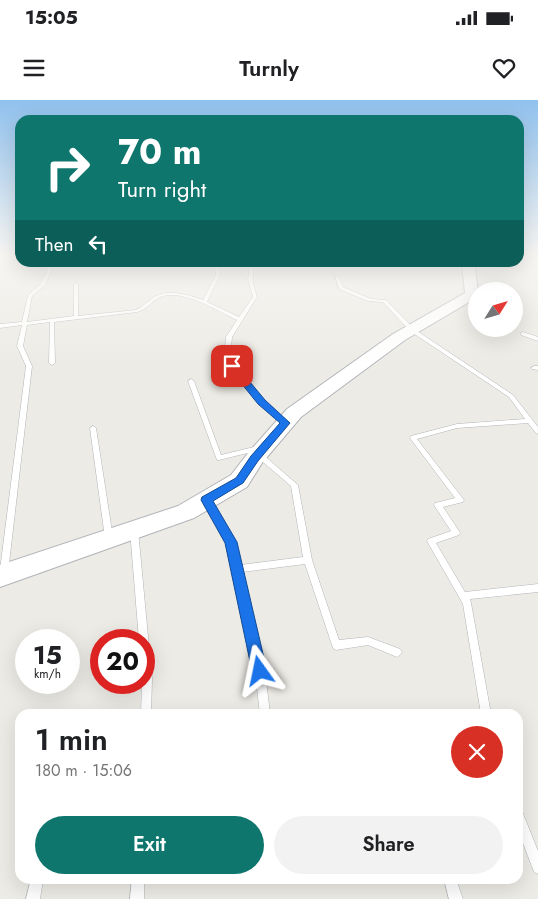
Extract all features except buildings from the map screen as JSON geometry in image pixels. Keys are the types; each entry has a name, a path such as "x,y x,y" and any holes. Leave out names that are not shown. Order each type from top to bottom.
{"street":[{"path":"2,575 186,512 240,481 294,413 412,330 472,295 471,290"}],"lane":[{"path":"2,575 28,366 20,346 30,295 36,290"},
{"path":"76,290 76,318"},
{"path":"204,303 210,290"},
{"path":"253,290 255,297 229,337 226,358 237,375 285,423"},
{"path":"347,290 370,300 384,301 412,330 511,396 538,432"},
{"path":"0,326 137,312 146,309 157,297 182,293 241,320"},
{"path":"52,321 52,363"},
{"path":"523,334 538,339"},
{"path":"192,381 219,458 262,451 294,485 308,560 336,645 368,641 397,652"},
{"path":"485,709 467,602 431,541 456,533 438,505 460,500 413,438 457,426 530,421"},
{"path":"93,428 109,538"},
{"path":"206,500 231,542 260,671 264,709"},
{"path":"134,530 143,629"},
{"path":"237,569 308,560"},
{"path":"463,596 538,588"},
{"path":"146,709 147,694"},
{"path":"523,828 538,868"},
{"path":"33,899 36,884"},
{"path":"138,884 138,899"},
{"path":"452,884 456,899"}],"route":[{"path":"232,366 237,375 262,402 285,423 255,458 240,481 206,500 231,542 260,671"}]}
